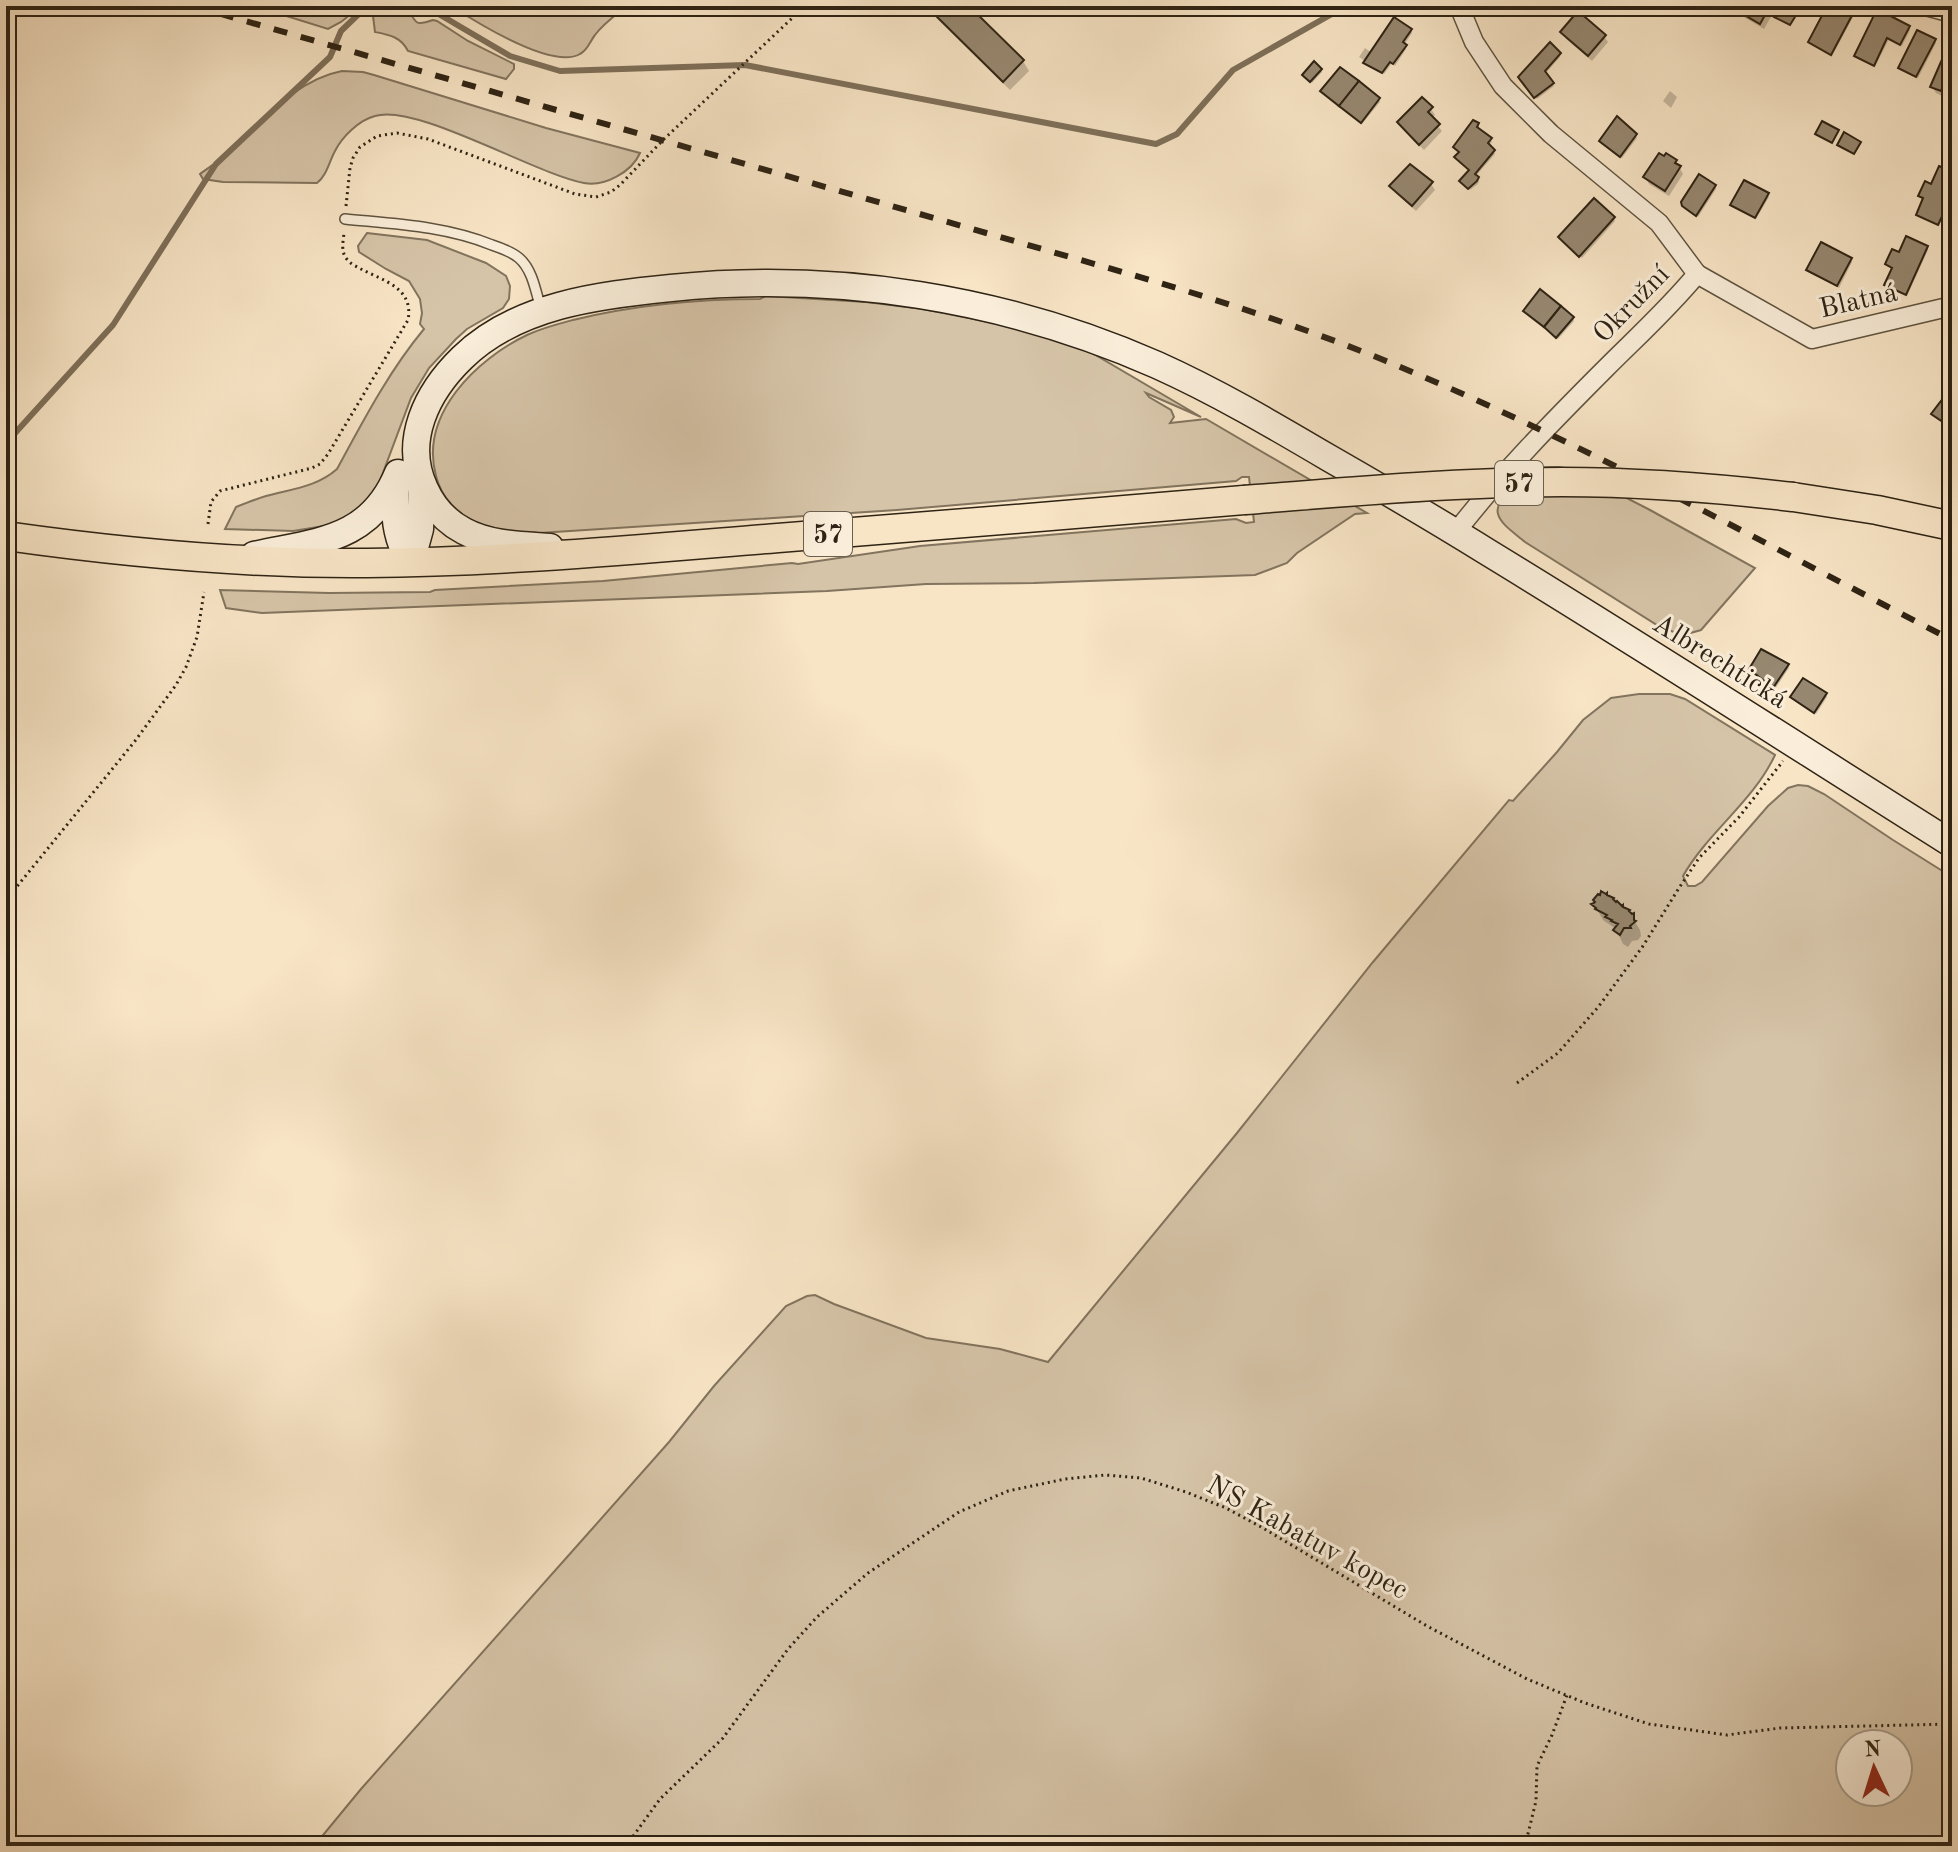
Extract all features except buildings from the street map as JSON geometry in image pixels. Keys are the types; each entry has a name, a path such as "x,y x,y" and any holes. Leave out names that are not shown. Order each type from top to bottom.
{"main road":[{"name":"Albrechtická","path":"410,478 408,437 437,389 466,353 494,333 542,311 648,290 765,283 874,289 994,310 1103,343 1192,382 1261,418 1567,600 1952,844"},
{"path":"410,478 443,515 463,531 480,538 531,546 628,550"},
{"path":"230,560 343,534 367,519 410,478"},
{"path":"410,478 420,529 411,562"},
{"name":"57","path":"6,536 230,560 411,562 628,550 1390,489 1552,482 1681,486 1793,497 1952,526"}],"street":[{"name":"Okružní","path":"1456,532 1480,501 1545,431 1672,304 1697,274 1659,223 1551,134 1503,86 1474,42 1459,6"},
{"path":"1926,6 1952,13"},
{"name":"Blatná","path":"1697,274 1812,339 1952,306"}],"lane":[{"path":"345,219 435,229 479,240 511,253 519,258 530,274 542,311"}],"path":[{"path":"620,185 663,140 805,6"},
{"path":"208,524 211,502 220,491 312,468 323,462 335,442"},
{"path":"6,900 135,741 176,685 197,637 204,592"},
{"path":"1517,1083 1558,1053 1599,1006 1643,946 1699,858 1739,817 1794,744"},
{"name":"NS Kabatuv kopec","path":"626,1846 660,1799 723,1738 788,1649 842,1594 895,1553 959,1512 1008,1491 1065,1479 1105,1475 1141,1478 1226,1508 1427,1626 1527,1679 1585,1703 1649,1724 1727,1735 1780,1728 1952,1724"},
{"path":"1525,1846 1536,1801 1537,1766 1567,1695"}],"shaded area":[{"path":"254,6 361,6 328,29"},
{"path":"368,6 400,6 408,9 417,22 437,21 514,64 514,69 506,79 408,51 398,40 375,32"},
{"path":"451,6 627,6 602,27 583,52 567,57 552,56 514,42"},
{"path":"342,71 374,75 546,128 640,153 631,166 616,177 600,183 584,183 418,120 394,115 375,116 363,121 338,146 317,183 203,179 200,174 293,93 325,76"},
{"path":"367,233 427,240 486,263 506,276 510,286 509,299 503,308 467,329 429,368 411,398 378,486 369,500 347,518 293,531 225,529 236,507 312,484 337,469 388,379 424,329 420,324 420,299 409,281 359,252 358,246"},
{"path":"766,296 923,309 1029,330 1092,353 1201,417 1146,393 1171,410 1174,417 1170,423 1206,419 1367,513 1355,514 1287,563 1255,575 926,584 827,591 262,613 226,608 220,590 430,592 603,581 798,564 920,546 1236,519 1254,522 1249,477 1236,481 897,510 539,533 505,530 473,521 445,497 436,476 433,453 436,431 444,410 472,374 508,345 544,328 619,310 713,300 760,299"},
{"path":"1536,468 1570,469 1650,510 1755,568 1701,630 1676,633 1657,625 1525,542 1500,518 1500,502 1522,477"},
{"path":"1670,694 1685,699 1775,755 1755,788 1693,860 1683,876 1688,886 1702,882 1768,806 1788,788 1798,785 1824,794 1952,877 1952,1846 314,1846 786,1306 815,1295 926,1338 1000,1349 1048,1362 1373,962 1509,800 1513,801 1583,720 1611,698"}],"waterway":[{"path":"6,443 113,325 216,164 330,57 341,31 365,8 372,6"},
{"path":"425,6 510,56 560,71 745,65 1156,144 1177,134 1233,70 1346,6"}],"railway":[{"path":"193,6 1133,275 1323,337 1458,392 1601,459 1952,640"}]}
